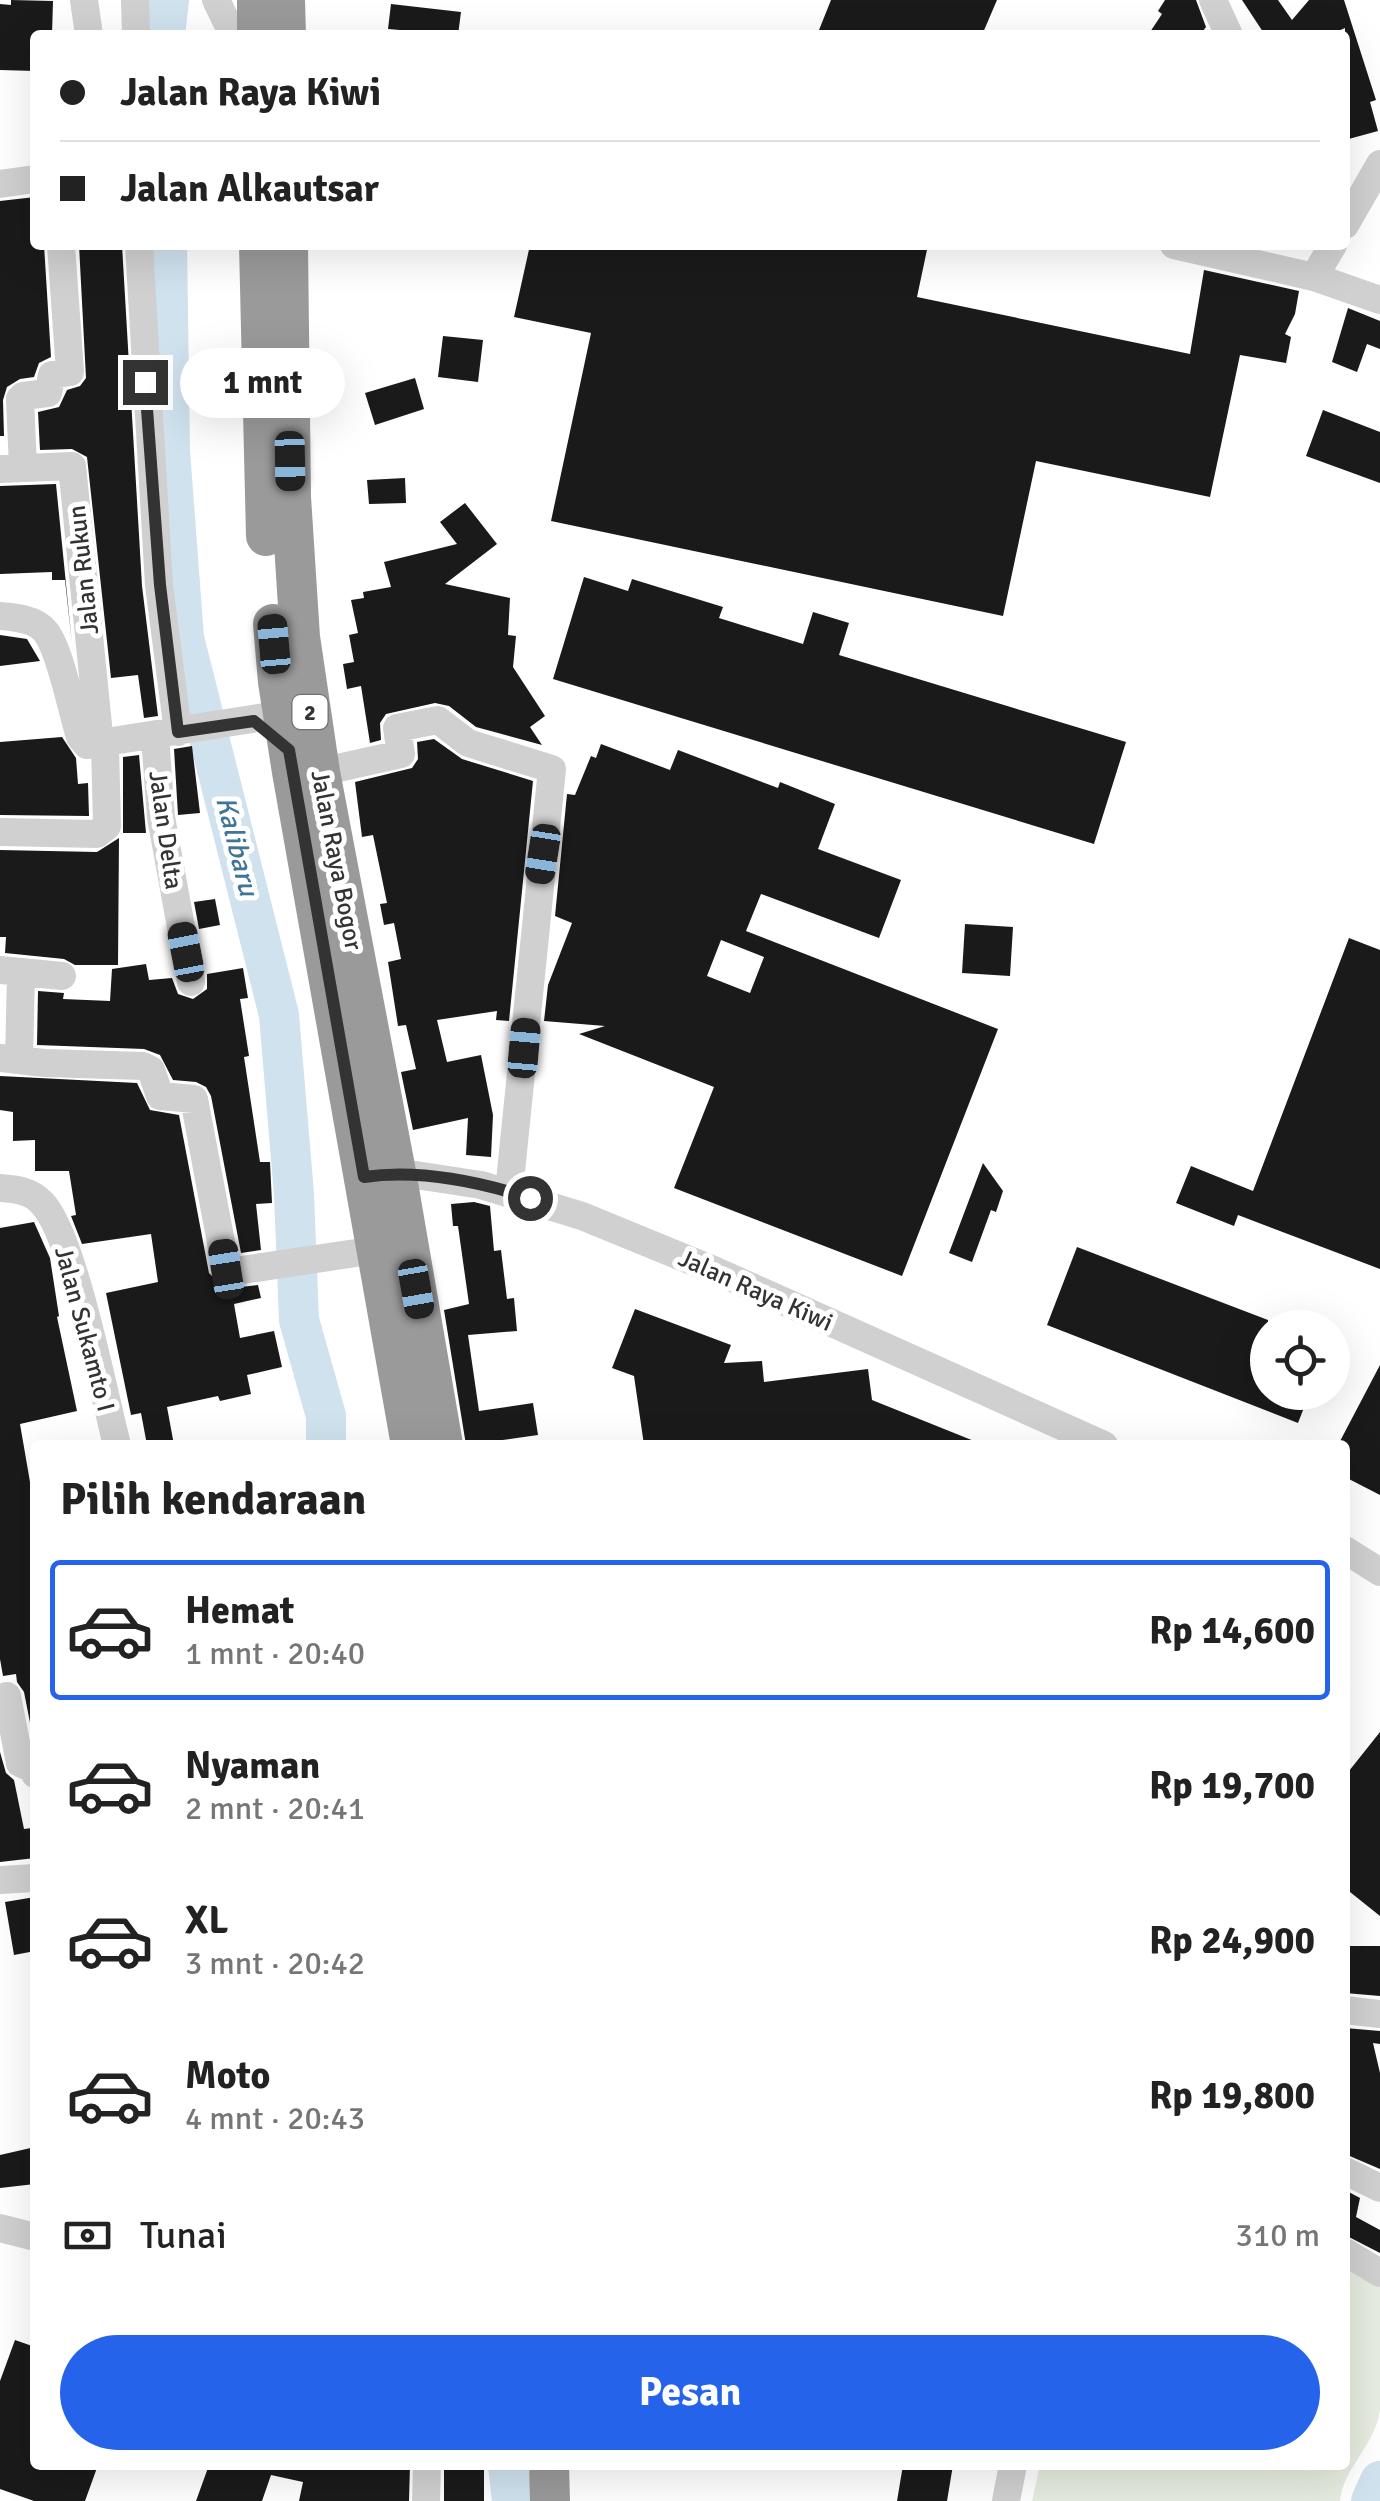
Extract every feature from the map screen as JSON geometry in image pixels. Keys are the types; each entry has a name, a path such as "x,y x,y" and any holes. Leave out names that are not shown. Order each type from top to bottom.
{"highway":[{"path":"256,0 257,30"},
{"path":"285,0 286,30"},
{"name":"Jalan Raya Bogor","path":"259,250 263,481 280,725 442,1440"},
{"name":"Jalan Raya Bogor","path":"280,725 300,637 291,498 288,250"},
{"name":"Jalan Raya Bogor","path":"380,1175 376,1250 410,1440"},
{"path":"549,2470 550,2501"},
{"path":"573,2470 573,2501"}],"street":[{"path":"84,0 88,30"},
{"path":"134,0 136,30"},
{"path":"216,0 231,30"},
{"path":"1213,0 1227,30"},
{"path":"1350,216 1380,164"},
{"path":"0,184 30,180"},
{"path":"12,468 20,399 48,393 52,375 70,372 61,250"},
{"name":"Jalan Delta","path":"138,250 160,585 176,733 161,817 192,982"},
{"path":"1203,250 1314,277 1380,300"},
{"path":"1314,277 1331,250"},
{"name":"Jalan Rukun","path":"12,468 72,466 95,742"},
{"path":"0,616 24,620 44,630 95,742 107,826 104,832 0,832"},
{"path":"95,742 280,725 401,754 397,728 438,720 468,743 552,769 509,1191"},
{"path":"62,976 11,972 10,1059 143,1066 151,1070 160,1096 194,1099 226,1269 235,1272 376,1250"},
{"name":"Jalan Raya Kiwi","path":"380,1175 509,1191 582,1216 716,1271 1093,1440"},
{"name":"Jalan Sukamto I","path":"0,1188 33,1195 54,1219 74,1276 115,1440"},
{"path":"1350,1553 1380,1572"},
{"path":"30,1690 4,1696 20,1763 30,1768"},
{"path":"0,1880 30,1878"},
{"path":"1350,2011 1380,2014"},
{"path":"1350,2173 1380,2188"},
{"path":"0,2228 30,2236"},
{"path":"1350,2255 1380,2273"},
{"path":"426,2501 427,2470"},
{"path":"1006,2501 1012,2470"}],"shaded area":[{"path":"1350,2261 1380,2278 1380,2410 1340,2501 1032,2501 1039,2470 1350,2470"}],"building":[{"path":"11,0 53,1 52,30 30,30 30,71 0,70 0,4 11,5"},
{"path":"831,0 997,0 984,30 819,30"},
{"path":"1165,0 1196,0 1206,27 1151,30 1162,14 1158,11"},
{"path":"1242,0 1278,0 1292,20 1309,0 1344,0 1376,100 1370,102 1378,131 1350,139 1350,30 1262,30"},
{"path":"391,4 461,12 459,30 388,29"},
{"path":"30,198 30,250 44,250 51,357 39,363 34,377 7,387 3,400 4,436 0,436 0,201"},
{"path":"79,250 122,250 142,586 158,716 144,718 138,675 111,678 87,457 72,449 40,450 38,412 59,407 67,390 80,386 86,378"},
{"path":"529,250 927,250 917,297 1190,354 1204,270 1299,291 1295,314 1285,334 1291,337 1286,363 1240,355 1210,497 1036,461 1003,616 551,521 591,333 514,317"},
{"path":"1348,308 1380,321 1380,349 1367,344 1357,372 1332,362"},
{"path":"443,336 483,340 478,382 438,377"},
{"path":"415,378 424,409 375,425 365,393"},
{"path":"1323,410 1380,432 1380,483 1306,456"},
{"path":"405,478 406,503 369,504 367,480"},
{"path":"56,484 72,644 65,580 52,580 52,572 0,574 0,486"},
{"path":"465,503 497,544 445,584 510,598 508,635 516,636 513,667 545,716 530,727 542,745 476,727 449,706 435,703 386,714 380,723 381,740 370,743 361,686 347,689 343,664 354,662 349,635 358,633 351,600 364,598 363,592 391,587 384,562 457,544 440,522"},
{"path":"584,577 628,591 632,579 723,607 719,618 803,644 813,612 849,623 839,655 1126,742 1094,844 553,679"},
{"path":"0,635 27,639 40,661 0,666"},
{"path":"62,737 76,758 78,784 88,783 89,816 0,815 0,742"},
{"path":"434,739 462,759 533,781 509,1021 496,1020 497,1011 437,1020 447,1062 481,1055 493,1115 491,1157 466,1155 468,1118 413,1130 401,1072 416,1069 406,1025 398,1026 388,962 401,959 394,923 384,925 380,904 387,903 373,835 362,837 355,782 412,768 418,759 417,742"},
{"path":"601,744 670,770 678,750 778,788 780,782 835,804 818,849 901,880 879,938 761,894 746,931 998,1029 902,1276 674,1188 714,1087 579,1034 605,1026 544,1021 548,985 572,923 555,916 567,794 575,795 591,756 596,758","holes":["721,940 764,957 750,993 707,976"]},
{"path":"192,746 200,813 178,815 174,749"},
{"path":"139,755 146,833 123,833 123,757"},
{"path":"119,838 118,965 75,965 64,959 5,953 6,937 0,937 0,850 97,852"},
{"path":"215,899 220,925 199,929 194,902"},
{"path":"965,924 1013,927 1010,976 962,973"},
{"path":"1349,938 1380,950 1380,1269 1238,1215 1234,1226 1176,1203 1191,1166 1253,1191"},
{"path":"146,964 149,980 172,978 178,994 193,999 207,989 207,974 243,968 248,998 240,999 249,1056 244,1057 260,1162 270,1162 272,1203 256,1204 261,1250 241,1253 211,1096 206,1087 173,1080 160,1055 144,1049 37,1045 38,991 64,993 63,999 110,1001 112,969"},
{"path":"0,1076 137,1083 150,1110 179,1115 209,1273 224,1289 258,1285 261,1298 234,1304 240,1338 274,1331 282,1367 247,1375 251,1394 220,1401 218,1396 167,1407 173,1440 146,1440 141,1413 131,1415 106,1293 158,1282 151,1234 82,1244 71,1216 76,1215 69,1171 35,1171 35,1140 13,1141 13,1112 0,1110"},
{"path":"983,1163 1003,1191 996,1212 991,1210 972,1262 949,1253"},
{"path":"474,1202 490,1206 494,1251 501,1250 507,1299 514,1298 517,1331 468,1335 479,1411 533,1403 538,1435 465,1440 444,1310 469,1304 451,1204"},
{"path":"34,1222 50,1258 57,1317 77,1411 20,1424 30,1482 30,1723 16,1674 3,1676 0,1659 0,1228"},
{"path":"1077,1247 1250,1313 1250,1404 1047,1325"},
{"path":"635,1309 731,1345 724,1363 762,1361 764,1382 868,1369 872,1400 972,1440 643,1440 634,1376 612,1368"},
{"path":"1380,1365 1380,1495 1350,1480 1350,1440 1341,1440"},
{"path":"1265,1410 1303,1410 1298,1423"},
{"path":"1380,1732 1380,1916 1350,1892 1350,1770"},
{"path":"0,1752 6,1773 14,1780 24,1829 30,1828 30,1859 0,1862"},
{"path":"30,1898 30,1952 14,1955 5,1902"},
{"path":"1350,1946 1380,1946 1380,1996 1350,1993"},
{"path":"1350,2028 1380,2031 1380,2044 1373,2043 1380,2073 1380,2169 1350,2156"},
{"path":"30,2148 30,2185 0,2188 0,2155"},
{"path":"1350,2193 1360,2198 1356,2217 1380,2230 1380,2253 1350,2238"},
{"path":"15,2340 30,2345 30,2470 96,2470 85,2501 34,2501 0,2489 0,2381"},
{"path":"207,2470 410,2470 409,2501 299,2501 303,2482 271,2475 262,2501 196,2501"},
{"path":"444,2470 484,2470 484,2501 444,2501"},
{"path":"902,2470 952,2470 947,2501 897,2501"}],"waterway":[{"name":"Kalibaru","path":"166,30 169,0"},
{"name":"Kalibaru","path":"167,250 170,451 184,638 279,1015 294,1194 299,1320 326,1416 326,1440"},
{"name":"Kalibaru","path":"509,2470 512,2501"},
{"path":"1371,2501 1380,2481"}],"route":[{"path":"145,382 160,585 178,732 254,721 289,750 364,1177 396,1172 480,1185 530,1198"}]}
